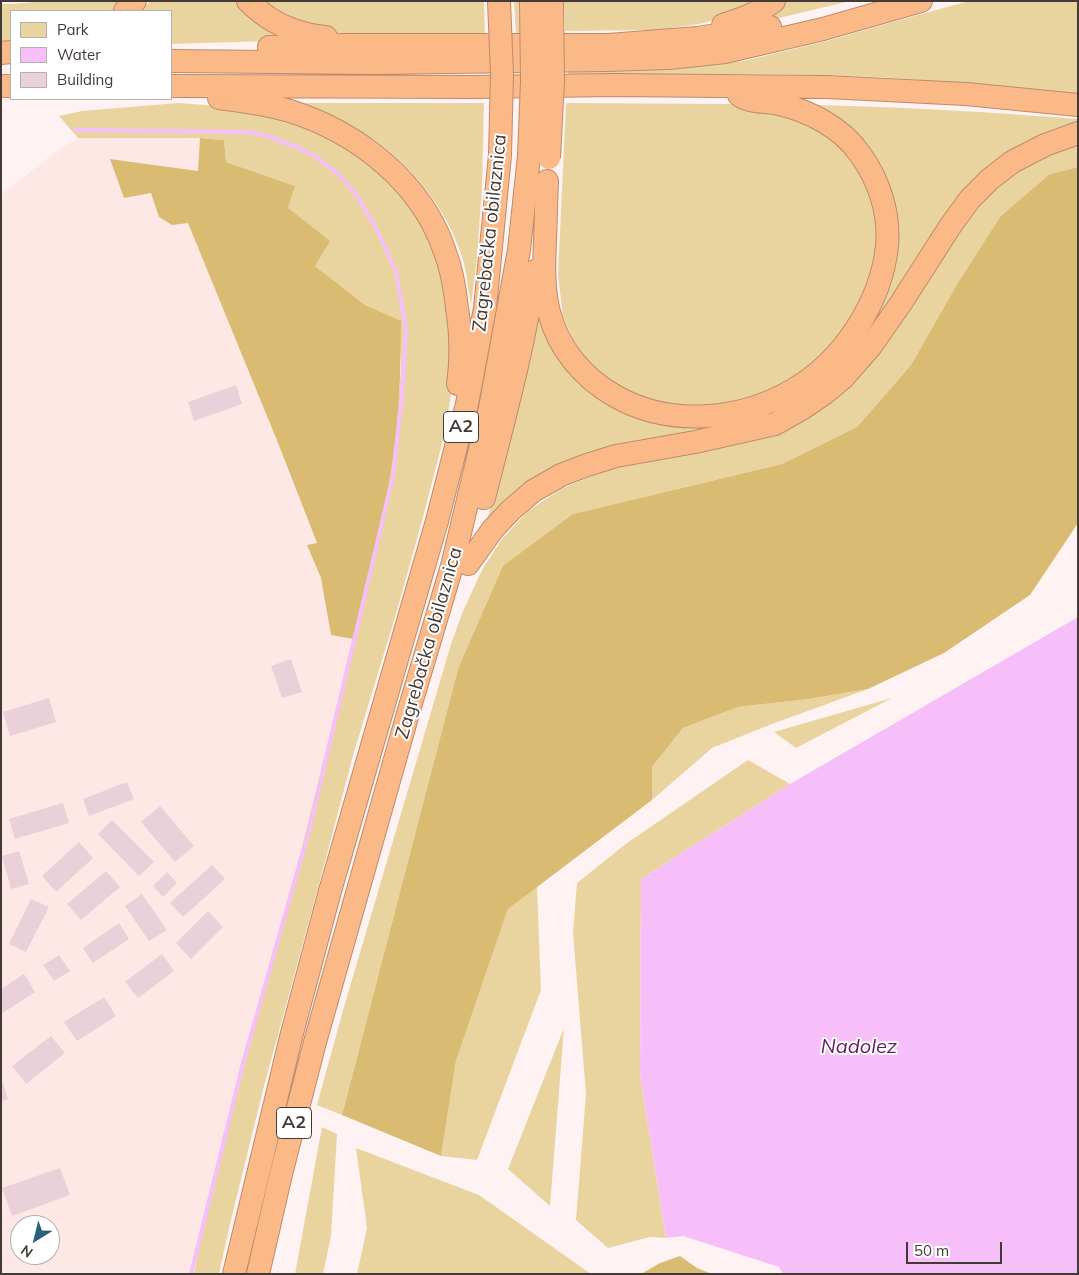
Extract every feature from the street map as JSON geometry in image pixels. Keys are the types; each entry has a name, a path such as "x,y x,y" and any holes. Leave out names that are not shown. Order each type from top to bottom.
{"highway":[{"path":"248,1 262,13 290,29 308,35 347,38 377,45"},
{"name":"Zagrebačka obilaznica","path":"234,1274 291,1038 330,891 410,618 467,404 485,308 500,155 502,74 499,1"},
{"name":"Zagrebačka obilaznica","path":"258,1274 315,1042 452,566 490,408 519,250 539,157 532,81 531,1"},
{"path":"552,1 553,81 539,157 547,181 544,270 545,292 549,313 565,351 590,379 605,391 621,400 660,413 682,416 726,415 773,401 794,390 815,375 842,348 854,332 876,291 883,268 887,244 887,224 883,198 874,175 860,152 844,135 805,111 744,98 728,86"},
{"path":"644,42 664,34 706,30 726,24 766,8 774,1"},
{"path":"172,61 375,63 669,58 725,52 823,29 921,1"},
{"path":"172,54 212,49 377,45 609,45 696,38 757,30 827,16 856,7 881,13"},
{"path":"172,86 473,87 615,85 827,87 966,94 1078,105"},
{"path":"172,92 271,105 292,111 323,124 352,139 398,175 418,200 433,224 445,251 454,283 461,336 460,366 455,402 410,618"},
{"path":"468,564 493,529 511,510 533,491 561,475 616,456 695,442 775,424 818,398 843,378 871,346 970,199 989,180 1012,162 1045,145 1078,133"},
{"path":"409,710 426,684 468,564 528,318 547,181"}],"shaded area":[{"path":"78,138 200,138 199,171 111,159 188,222 317,544 308,546 321,578 331,635 353,639 285,915 204,1216 194,1274 1,1274 1,195 54,153"},
{"path":"200,138 224,140 226,162 295,186 288,208 330,241 315,266 365,305 401,321 399,392 393,461 378,538 353,639 331,635 321,578 307,545 317,543 188,223 172,225 159,217 151,193 124,198 110,159 198,171"},
{"path":"1078,167 1078,523 1030,595 944,653 868,689 809,699 738,707 683,728 652,767 652,800 508,909 456,1061 441,1156 342,1115 458,669 503,566 573,514 782,464 857,427 911,365 956,286 1001,216 1050,174"},
{"path":"680,1256 697,1268 712,1274 641,1274 660,1263"}],"green space":[{"path":"45,1 122,1 113,10 10,10 10,40 1,42 1,4"},
{"path":"150,1 236,1 252,17 303,40 172,44 172,10 143,10"},
{"path":"257,1 484,1 485,35 360,35 325,32"},
{"path":"514,1 521,1 522,35 516,34"},
{"path":"564,1 760,1 727,17 699,24 655,30 565,31"},
{"path":"787,1 850,1 775,19 757,19 774,11"},
{"path":"969,1 1078,1 1078,94 936,81 852,76 568,74 568,71 629,71 744,61 827,41"},
{"path":"178,103 270,113 318,130 393,180 439,253 454,366 443,440 396,614 354,752 264,1086 219,1274 194,1274 204,1216 285,915 371,568 386,499 396,435 401,369 401,322 365,305 315,266 288,208 295,186 226,162 224,140 200,138 78,138 59,116 82,111"},
{"path":"294,103 484,103 482,187 477,258 471,305 465,269 456,240 439,208 417,178 377,142 337,120"},
{"path":"566,103 731,104 768,110 815,127 835,141 853,159 865,179 875,210 878,254 858,309 820,358 781,386 736,402 695,407 649,400 628,391 603,375 585,357 573,339 563,317 558,275"},
{"path":"816,105 915,108 1013,114 1078,119 1078,123 1056,128 1018,147 855,352 895,255 852,130 834,114"},
{"path":"1078,142 1078,167 1050,174 956,286 911,365 857,427 782,464 573,514 458,669 342,1115 317,1105 451,644 463,611 482,570 502,539 528,511 561,489 604,471 799,422 987,195 1020,167"},
{"path":"539,295 587,387 739,423 611,446 484,531 504,459"},
{"path":"868,689 712,748 652,800 652,767 683,728 738,707 809,699"},
{"path":"892,698 796,748 774,732"},
{"path":"748,760 790,784 641,879 640,1075 666,1238 650,1237 608,1248 576,1220 586,1094 573,933 577,883 627,843"},
{"path":"537,886 541,990 477,1160 441,1156 456,1061 508,909"},
{"path":"564,1028 550,1206 508,1169"},
{"path":"322,1127 337,1134 331,1236 323,1274 295,1274"},
{"path":"356,1148 479,1195 591,1274 357,1274 367,1228"}],"water":[{"name":"Nadolez","path":"1078,617 1078,1274 783,1274 779,1267 683,1236 666,1238 640,1075 641,879 790,784"}],"building":[{"path":"236,385 242,404 194,421 188,402"},
{"path":"291,659 302,692 282,698 271,666"},
{"path":"49,698 56,722 10,736 3,712"},
{"path":"127,782 134,799 89,816 83,799"},
{"path":"63,803 69,823 15,839 9,819"},
{"path":"160,806 194,846 175,862 141,822"},
{"path":"112,820 154,862 139,876 98,834"},
{"path":"79,842 93,858 56,892 42,876"},
{"path":"19,851 29,884 11,889 2,856"},
{"path":"212,865 225,879 183,917 170,903"},
{"path":"106,871 120,887 81,920 67,904"},
{"path":"167,872 177,883 163,897 153,886"},
{"path":"142,894 167,930 149,941 125,906"},
{"path":"31,899 49,907 26,952 9,944"},
{"path":"208,911 223,927 191,959 176,943"},
{"path":"119,923 129,939 93,963 83,948"},
{"path":"162,954 174,971 138,998 125,982"},
{"path":"59,955 70,971 54,981 43,965"},
{"path":"24,974 35,992 1,1014 1,989"},
{"path":"104,997 116,1016 77,1041 64,1022"},
{"path":"51,1036 65,1053 26,1084 12,1066"},
{"path":"1,1077 8,1099 1,1101"},
{"path":"60,1168 70,1195 12,1215 2,1188"}],"waterway":[{"path":"75,130 249,132 267,136 315,156 339,175 355,193 376,228 396,271 406,330 402,395 393,476 309,830 243,1063 191,1274"}]}
